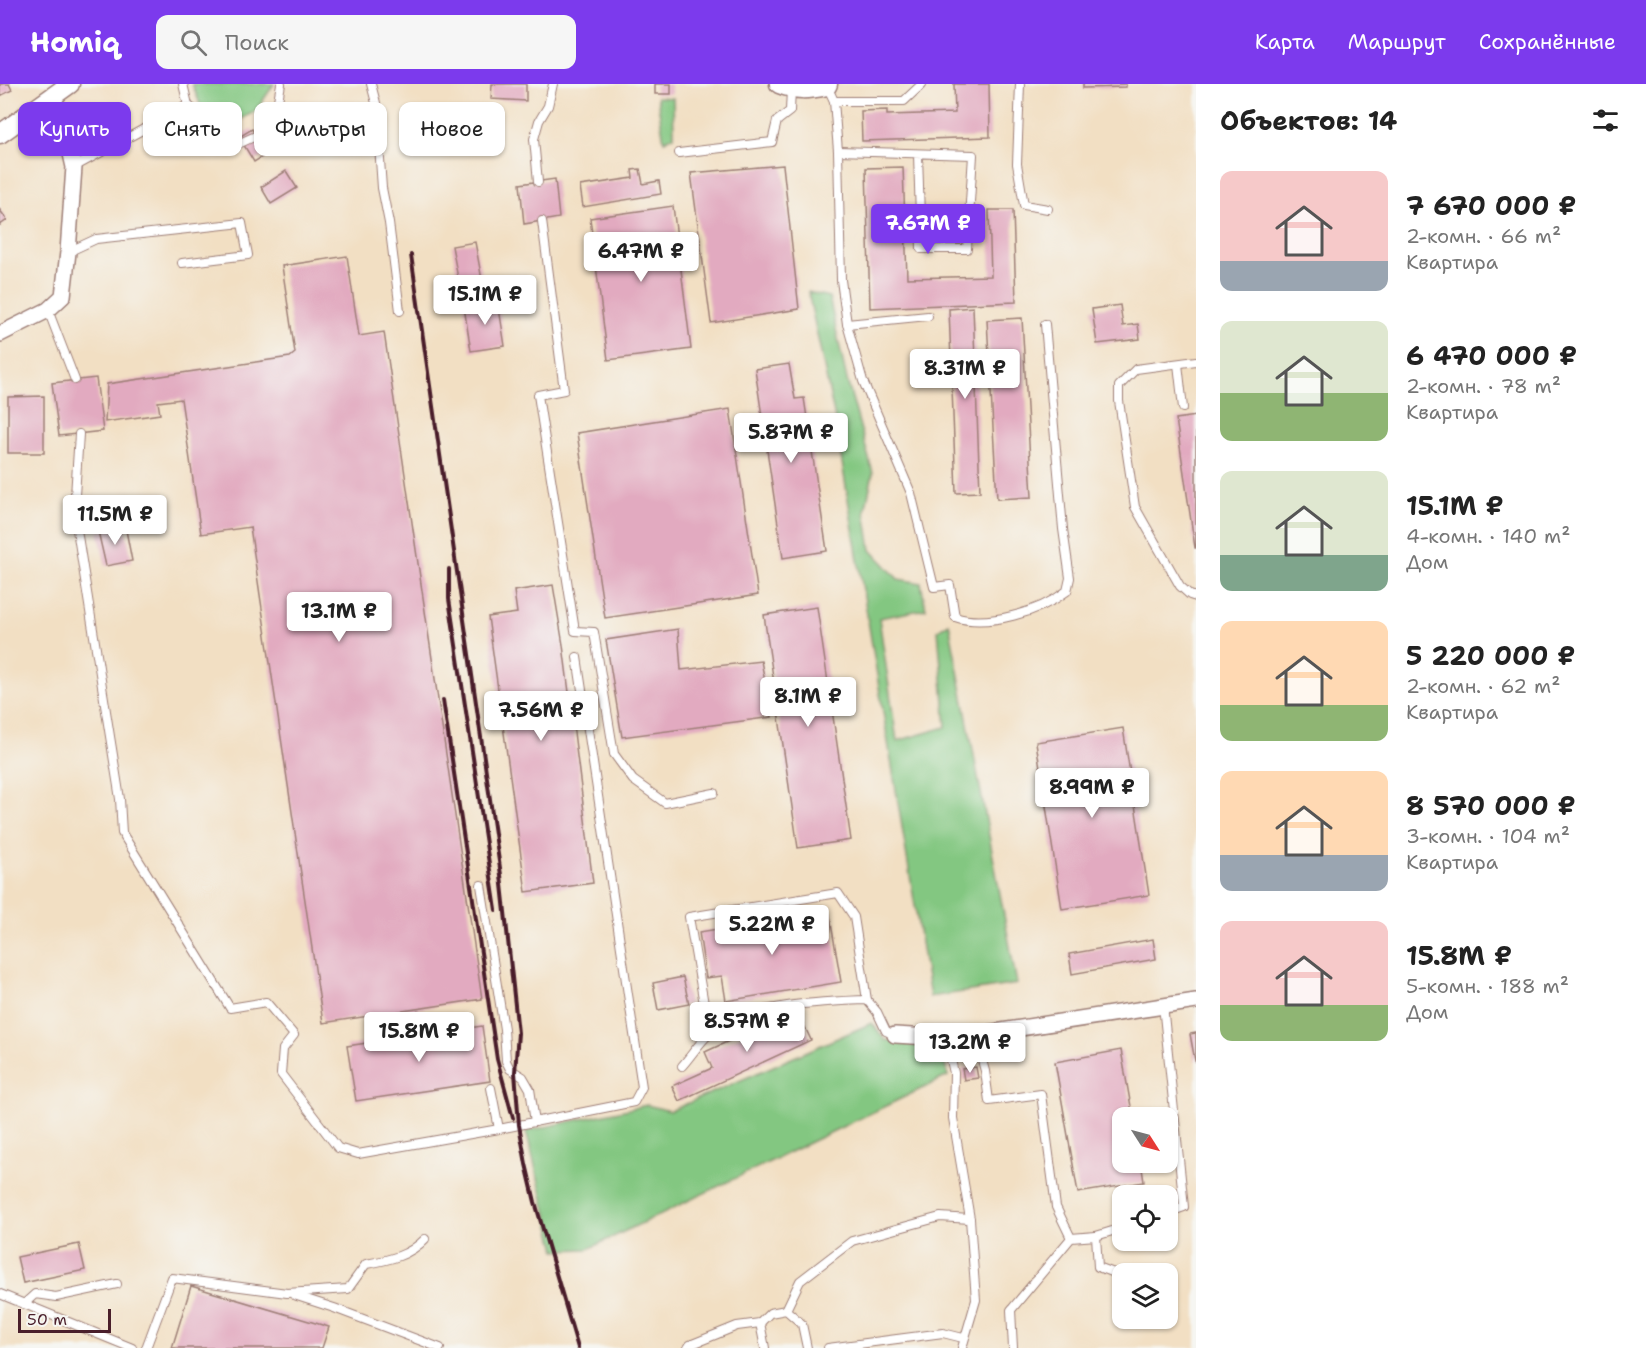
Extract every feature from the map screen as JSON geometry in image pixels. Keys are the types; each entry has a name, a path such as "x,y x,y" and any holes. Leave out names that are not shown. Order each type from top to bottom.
{"street":[{"path":"0,134 70,84"},
{"path":"785,86 803,91 830,90"},
{"path":"0,334 48,310 63,296 74,167 62,114 52,97"},
{"path":"895,1035 946,1038 975,1035 1196,1001"}],"lane":[{"path":"183,84 187,102"},
{"path":"242,142 273,128 281,84"},
{"path":"371,84 376,103 382,188 389,223 400,311"},
{"path":"538,182 534,139 539,121 548,106 553,84"},
{"path":"922,84 904,101 830,90 838,152 842,280 847,324 863,381 911,493 934,587 950,585 955,617 968,621 1002,619 1055,600 1067,591 1070,578 1063,530 1045,324"},
{"path":"1020,84 1017,164 1024,205 1048,209"},
{"path":"679,153 772,142 777,121 790,111 785,86"},
{"path":"74,167 143,129"},
{"path":"838,152 973,155 967,249 921,249 918,154"},
{"path":"542,221 564,390 538,395 575,631 594,632 614,754 633,780 665,803 714,793"},
{"path":"68,252 96,239 242,223 248,255 182,263"},
{"path":"48,310 75,380"},
{"path":"847,324 928,316"},
{"path":"1196,361 1136,369 1119,386 1119,401 1135,507 1180,586 1196,597"},
{"path":"1178,364 1183,408"},
{"path":"79,434 74,511 120,799 122,832 230,1008 266,1002 294,1035 283,1048 281,1074 338,1148 358,1154 535,1122 634,1102 642,1087 577,657"},
{"path":"481,885 504,1029 506,1061 510,1069 523,1077 530,1089 535,1122"},
{"path":"709,1033 689,917 838,893 854,917 867,1000 877,1012 886,1031 895,1035"},
{"path":"682,1066 709,1033 731,1019 800,1003 867,1000"},
{"path":"1162,1005 1184,1207 1178,1209"},
{"path":"975,1035 985,1071 989,1101 1041,1094 1056,1208 1071,1238"},
{"path":"946,1038 954,1073 953,1118 970,1219 976,1299 962,1348"},
{"path":"491,1088 499,1129"},
{"path":"786,1310 800,1281 852,1241 940,1217 970,1219"},
{"path":"1013,1348 1011,1310 1071,1238 1096,1236 1112,1231"},
{"path":"1096,1236 1098,1267 1112,1272"},
{"path":"287,1293 348,1289 366,1264 392,1259 415,1249 425,1239"},
{"path":"146,1348 172,1278 287,1293 440,1348"},
{"path":"24,1304 35,1294 56,1297 117,1284"},
{"path":"0,1294 132,1348"},
{"path":"688,1348 690,1345 737,1326 760,1323 770,1313 786,1310"},
{"path":"786,1310 802,1324 807,1348"},
{"path":"760,1323 765,1348"},
{"path":"828,1348 943,1333 963,1338"}],"green space":[{"path":"192,84 274,84 262,102 254,102 254,112 242,119 242,102 199,102"},
{"path":"657,97 673,98 674,136 664,141"},
{"path":"808,292 829,297 847,380 873,473 865,511 871,550 898,579 921,583 926,609 879,618 897,741 946,727 938,630 949,623 1017,984 930,997 834,414"},
{"path":"872,1023 885,1040 940,1044 948,1076 588,1249 556,1250 526,1131 647,1105 670,1111"}],"building":[{"path":"0,84 9,84 12,90 0,96"},
{"path":"492,84 526,84 526,101 491,99"},
{"path":"655,84 671,84 671,94 655,94"},
{"path":"954,84 989,84 990,137 862,141 861,111 887,110 887,115 955,113"},
{"path":"1083,84 1126,84 1126,87 1083,88"},
{"path":"252,129 254,156 264,156 254,162 242,142 242,135"},
{"path":"783,165 799,309 711,323 691,173"},
{"path":"903,167 907,278 991,276 989,210 1013,210 1016,302 870,308 866,168"},
{"path":"640,169 643,184 659,181 661,194 583,207 580,186 633,178 632,170"},
{"path":"286,171 297,188 271,204 261,187"},
{"path":"555,179 559,218 524,224 520,184"},
{"path":"673,206 691,349 608,360 590,218"},
{"path":"0,210 7,220 0,225"},
{"path":"475,242 482,280 459,284 452,246"},
{"path":"347,256 359,336 384,332 482,999 323,1023 250,527 201,534 181,399 158,402 160,414 105,422 107,384 290,357 295,353 282,266"},
{"path":"498,302 505,346 471,351 464,307"},
{"path":"1120,305 1123,326 1138,324 1140,339 1097,344 1092,309"},
{"path":"973,307 980,492 956,493 949,309"},
{"path":"1022,318 1032,497 997,499 987,320"},
{"path":"789,364 795,399 804,398 827,551 783,558 755,369"},
{"path":"96,378 103,431 59,436 52,383"},
{"path":"44,396 44,453 8,453 8,397"},
{"path":"730,409 758,595 605,618 577,433"},
{"path":"1196,416 1196,548 1195,548 1176,419"},
{"path":"125,525 132,561 106,566 98,531"},
{"path":"553,585 563,645 593,883 526,892 488,617 517,613 514,591"},
{"path":"817,607 851,840 798,848 764,615"},
{"path":"678,629 681,670 761,661 772,717 622,737 606,640"},
{"path":"1123,728 1149,895 1062,909 1036,742"},
{"path":"829,911 841,982 726,1001 722,976 706,978 699,932"},
{"path":"1153,939 1156,959 1072,974 1069,954"},
{"path":"683,977 689,1004 658,1010 653,983"},
{"path":"797,1010 811,1040 679,1101 672,1086 712,1068 705,1052"},
{"path":"482,1026 490,1081 356,1101 347,1046"},
{"path":"1196,1033 1196,1060 1195,1061 1190,1034"},
{"path":"1121,1050 1131,1107 1112,1107 1112,1173 1143,1173 1144,1182 1112,1185 1112,1187 1078,1193 1055,1062"},
{"path":"976,1067 978,1078 964,1080 962,1069"},
{"path":"79,1244 85,1270 23,1283 17,1257"},
{"path":"191,1286 329,1327 322,1348 172,1348"}],"railway":[{"path":"411,255 501,875 518,1033 515,1072 519,1125 535,1202 578,1348"},
{"path":"449,569 449,599 496,910"},
{"path":"443,700 497,1059 513,1118"}]}
